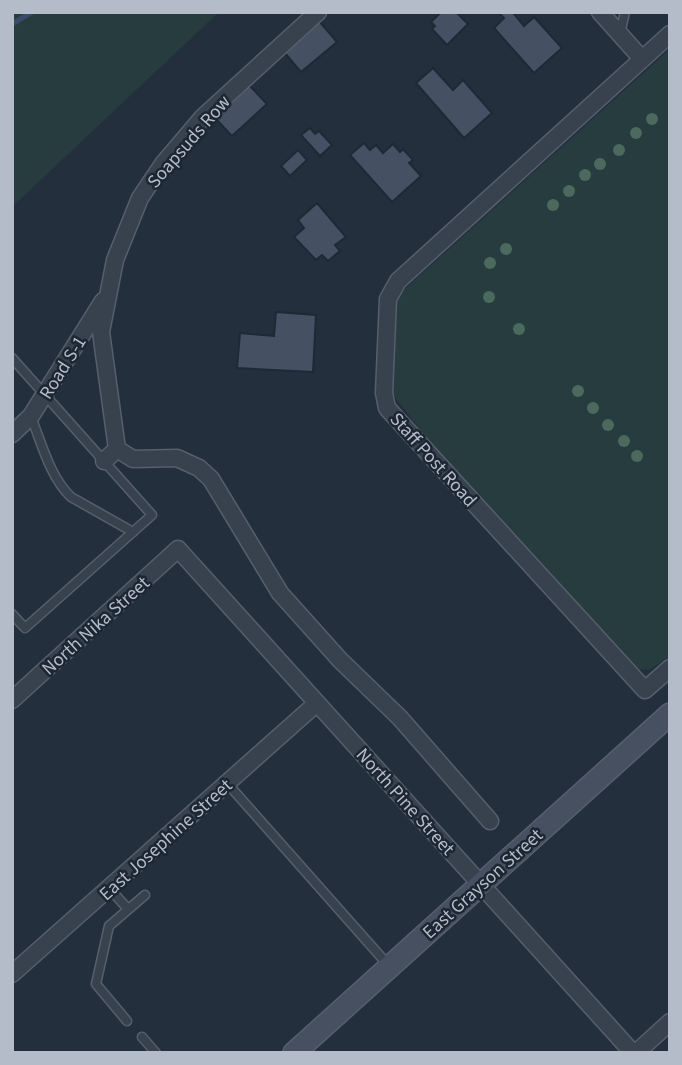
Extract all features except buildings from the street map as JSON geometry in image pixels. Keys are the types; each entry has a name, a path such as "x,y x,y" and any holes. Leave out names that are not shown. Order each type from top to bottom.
{"street":[{"name":"Soapsuds Row","path":"117,449 101,332 115,260 140,198 163,164 203,117 318,12"},
{"path":"600,12 642,59"},
{"name":"Staff Post Road","path":"670,34 398,281 388,299 384,393 387,408 645,690 670,668"},
{"name":"Road S-1","path":"12,434 31,416 107,296"},
{"path":"104,461 117,449 133,459 177,458 199,468 211,479 280,593 340,660 400,718 490,821"},
{"name":"North Nika Street","path":"12,700 178,549"},
{"name":"North Pine Street","path":"178,549 635,1053"},
{"name":"East Josephine Street","path":"12,974 317,703"},
{"name":"East Grayson Street","path":"294,1053 670,714"},
{"path":"635,1053 670,1022"}],"lane":[{"path":"620,34 625,12"},
{"path":"12,358 152,515 25,628 12,614"},
{"path":"31,416 55,478 64,490 71,497 133,532"},
{"path":"227,783 390,966"},
{"path":"110,888 128,909"},
{"path":"127,1021 96,984 108,926 145,895"},
{"path":"142,1037 156,1053"}],"green space":[{"path":"12,12 219,12 12,207"},
{"path":"670,49 670,656 649,670 639,669 632,663 431,444 391,392 398,295"}],"waterway":[{"path":"12,24 32,12"}]}
